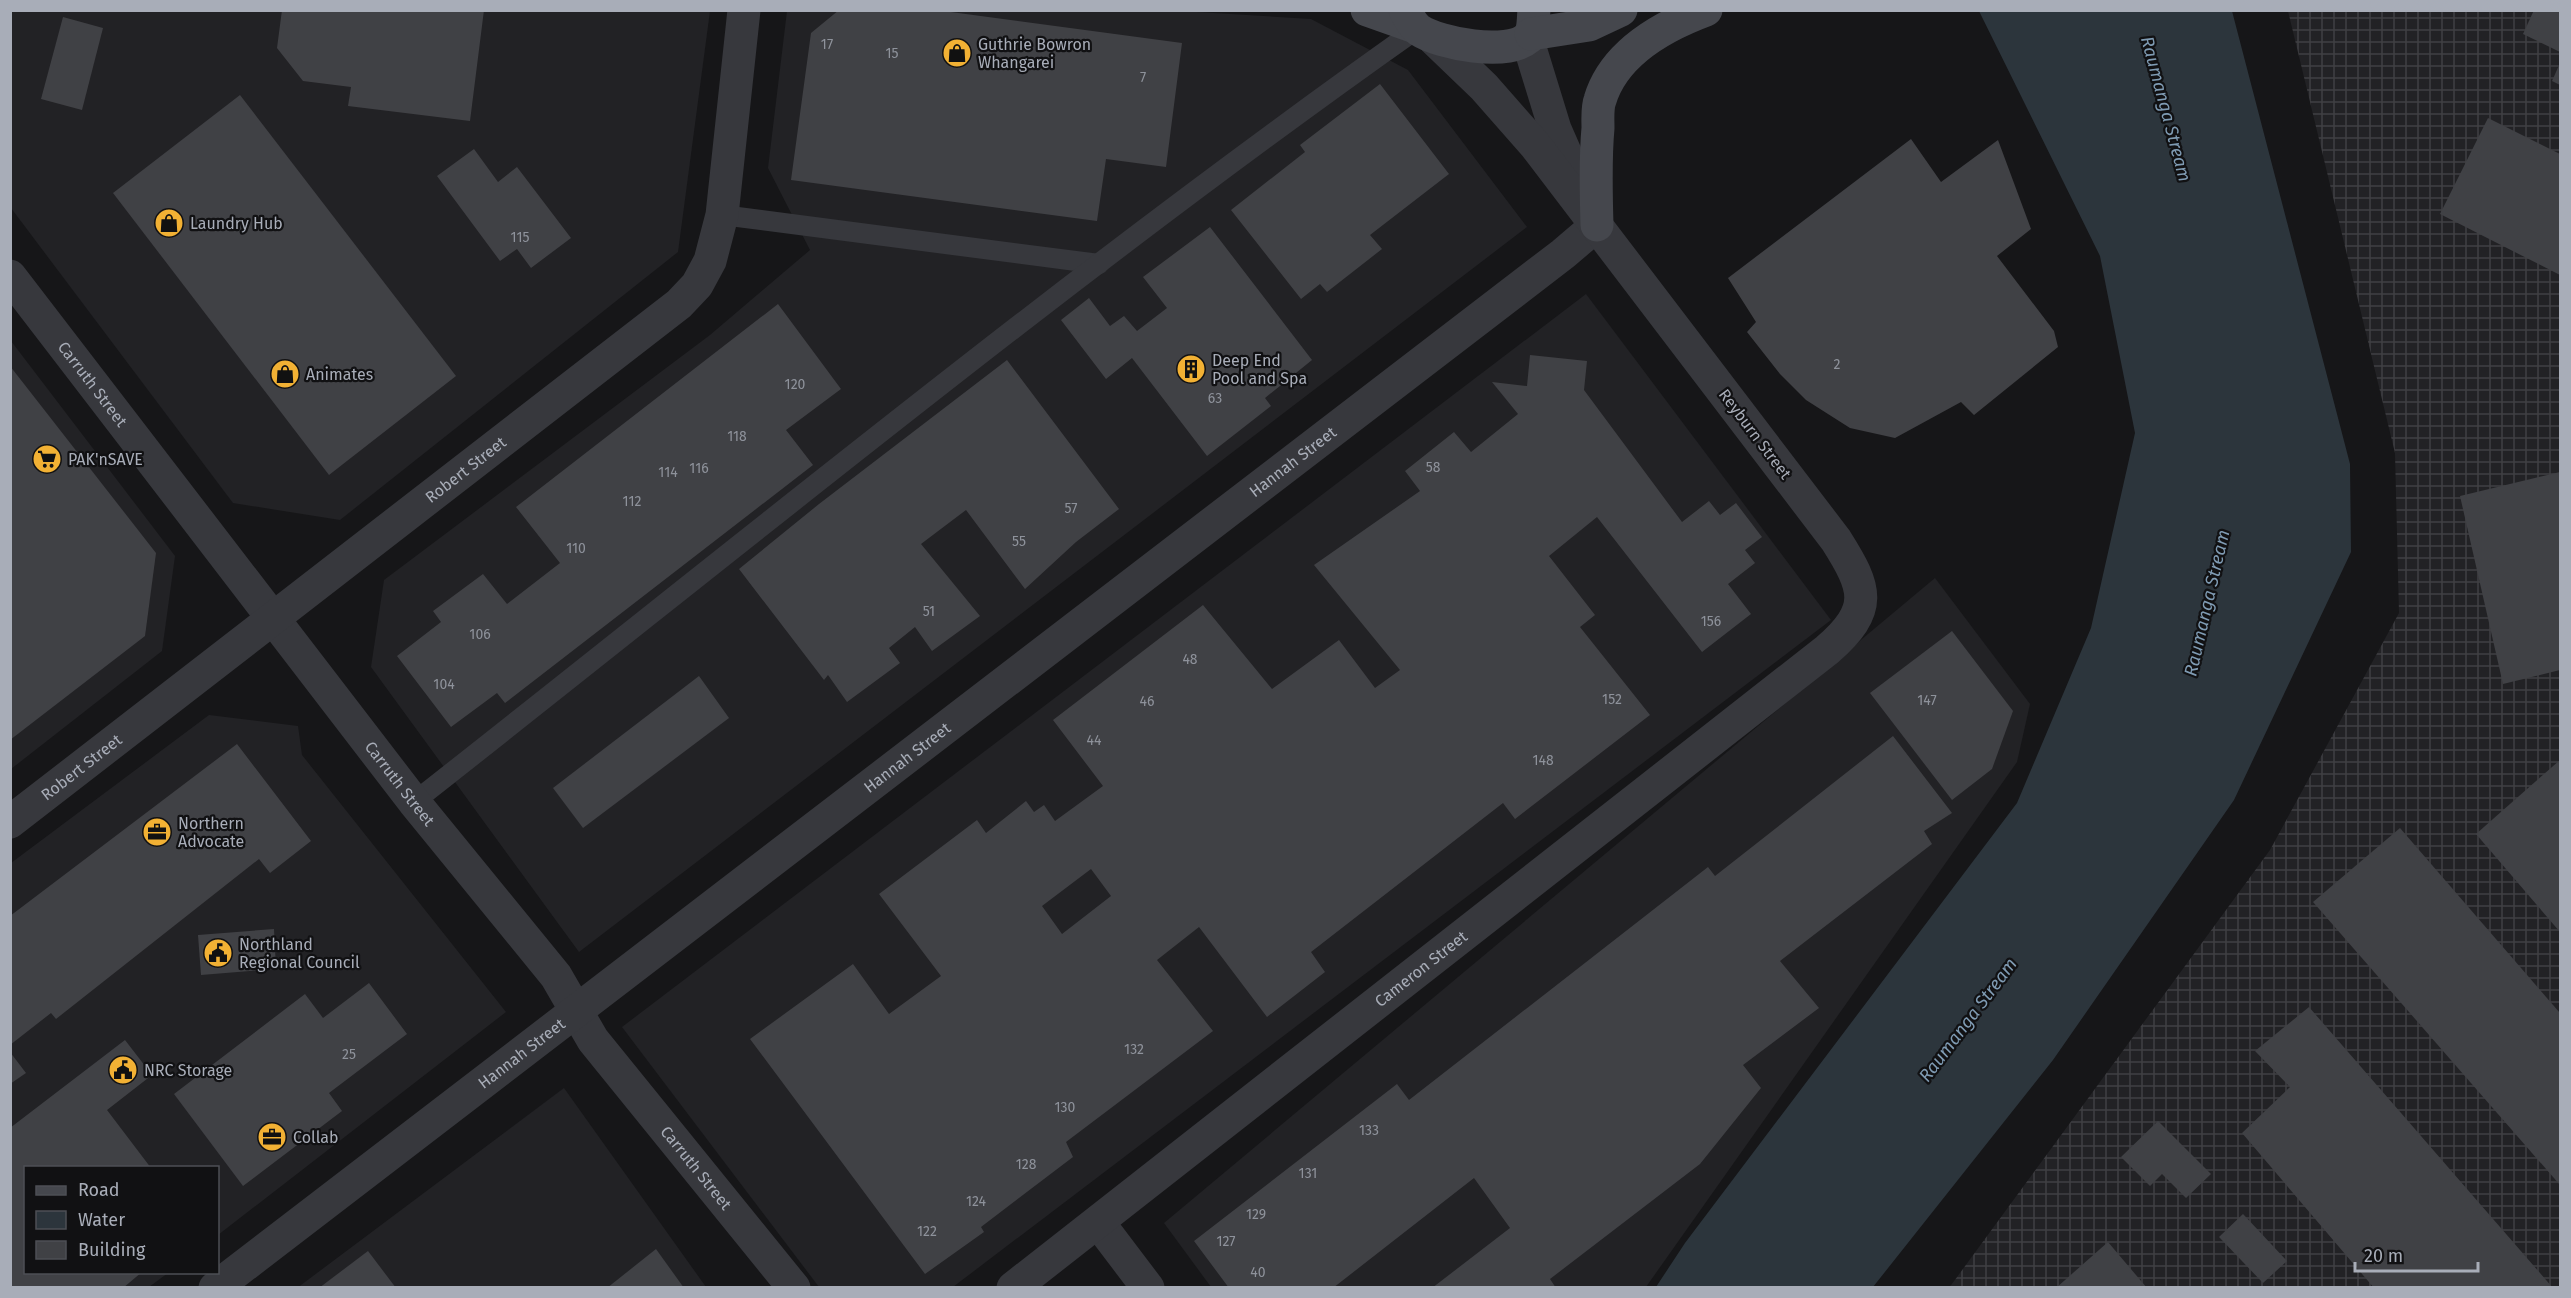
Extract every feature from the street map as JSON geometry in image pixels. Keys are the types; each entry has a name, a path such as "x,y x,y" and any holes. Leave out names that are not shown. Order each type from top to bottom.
{"main road":[{"name":"Reyburn Street","path":"1367,10 1418,26"},
{"path":"1418,26 1472,46 1511,45 1530,27 1589,25 1621,10"},
{"path":"1597,225 1596,151 1599,101 1608,82 1624,58 1657,33 1706,10"}],"street":[{"name":"Robert Street","path":"10,822 679,304 697,285 710,261 723,215 744,10"},
{"name":"Reyburn Street","path":"1418,26 1484,87 1535,145 1836,540 1858,579 1860,592 1858,617 1848,632 1827,650"},
{"name":"Reyburn Street","path":"1530,27 1555,129 1597,225"},
{"name":"Hannah Street","path":"215,1287 1563,254 1597,225"},
{"name":"Carruth Street","path":"10,276 414,802 556,976 593,1040 794,1287"},
{"name":"Cameron Street","path":"1013,1287 1827,650"},
{"path":"1098,1222 1149,1287"}],"lane":[{"path":"414,802 1099,264 1290,118 1418,26"},
{"path":"723,215 1099,264"}],"shaded area":[{"path":"1164,10 1311,19 1408,70 1527,227 579,952 371,667 384,580 710,335 810,250 768,168 787,11"},
{"path":"11,11 710,11 678,252 340,520 233,503 11,208"},
{"path":"2288,11 2560,11 2560,1287 1949,1288 2270,850 2399,613 2395,453"},
{"path":"1586,294 1831,620 953,1287 819,1287 622,1027"},
{"name":"PAK'nSAVE","path":"11,341 175,556 162,651 11,769"},
{"path":"1935,578 2030,704 2017,762 1646,1287 1211,1287 1164,1223"},
{"path":"209,715 298,726 302,755 506,1012 219,1234 219,1166 24,1166 24,1274 167,1274 149,1287 11,1288 11,863"},
{"path":"564,1088 706,1287 297,1288"}],"water":[{"name":"Raumanga Stream","path":"1979,11 2232,11 2350,464 2351,552 2234,800 2053,1060 1873,1287 1656,1287 1685,1243 2017,803 2091,628 2135,433 2100,256"}],"building":[{"path":"282,10 484,10 470,121 348,106 351,87 303,81 277,48"},
{"path":"839,10 936,10 1182,43 1166,167 1106,159 1097,221 791,180 811,33"},
{"path":"2534,10 2560,10 2560,52 2523,34"},
{"path":"63,17 103,28 82,110 41,99"},
{"path":"2560,63 2560,85 2552,81"},
{"path":"1380,84 1449,174 1370,235 1382,249 1327,292 1320,284 1301,299 1231,210 1305,152 1300,145"},
{"path":"240,95 456,376 329,475 113,193"},
{"path":"2488,118 2560,154 2560,275 2440,214"},
{"path":"1911,139 1941,182 1998,140 2031,229 1997,256 2054,331 2058,347 1974,415 1961,402 1895,438 1850,428 1806,400 1780,374 1747,332 1756,322 1728,278"},
{"path":"474,149 498,182 517,167 571,238 531,268 517,249 500,261 437,176"},
{"name":"Deep End Pool and Spa","path":"1210,227 1312,360 1265,398 1271,406 1207,456 1132,358 1106,379 1061,320 1089,298 1110,326 1124,316 1137,331 1167,308 1143,277"},
{"path":"778,304 841,389 786,430 813,465 505,703 497,693 451,727 397,656 441,622 433,611 483,574 507,604 560,563 516,507"},
{"path":"1530,355 1587,361 1584,390 1682,522 1709,501 1720,515 1736,503 1762,537 1745,550 1755,563 1728,584 1751,614 1702,652 1597,517 1549,556 1595,615 1580,627 1650,715 1515,819 1503,803 1311,952 1325,972 1267,1017 1199,927 1157,960 1213,1031 1066,1142 1073,1157 981,1227 984,1232 925,1274 750,1039 853,964 889,1014 941,976 879,894 977,820 986,833 1026,801 1034,812 1044,805 1055,821 1103,786 1053,720 1203,605 1272,689 1339,640 1375,688 1400,670 1314,565 1420,491 1405,471 1454,432 1471,452 1518,414 1492,382 1527,386","holes":["1091,869 1111,896 1062,934 1042,906"]},
{"path":"1007,360 1119,509 1076,542 1025,589 966,510 921,544 980,616 932,651 915,627 889,648 900,663 847,702 828,675 824,680 739,569 819,504"},
{"name":"PAK'nSAVE","path":"10,366 156,553 145,636 10,740"},
{"path":"2560,472 2560,670 2503,684 2460,496"},
{"path":"1952,631 2013,711 1992,769 1952,800 1870,693"},
{"path":"699,676 729,718 583,828 553,788"},
{"path":"1893,736 1952,813 1924,831 1932,844 1780,961 1819,1008 1743,1065 1761,1088 1700,1164 1550,1279 1556,1288 1432,1288 1510,1228 1474,1178 1333,1288 1229,1288 1194,1241 1397,1084 1409,1100 1708,867 1715,876"},
{"path":"237,744 311,841 270,873 259,859 56,1019 51,1013 10,1045 10,916"},
{"path":"2560,760 2560,932 2476,834"},
{"path":"2400,828 2560,1013 2560,1185 2313,902"},
{"path":"274,929 276,969 201,975 198,935"},
{"path":"369,983 407,1034 329,1093 342,1111 243,1186 174,1094 305,994 323,1018"},
{"path":"2309,1007 2553,1288 2374,1288 2242,1133 2290,1087 2255,1051"},
{"path":"125,1040 152,1075 107,1110 149,1166 24,1166 24,1274 140,1274 123,1288 10,1288 10,1128"},
{"path":"10,1052 26,1073 10,1084"},
{"path":"2158,1121 2211,1174 2186,1198 2162,1174 2150,1186 2121,1157"},
{"path":"2243,1214 2287,1261 2263,1283 2219,1237"},
{"path":"2108,1242 2147,1288 2056,1288"},
{"path":"656,1249 684,1288 607,1288"},
{"path":"368,1251 396,1288 319,1288"}],"place":[{"name":"Guthrie Bowron Whangarei","path":"957,53"},
{"name":"Laundry Hub","path":"169,223"},
{"name":"Deep End Pool and Spa","path":"1191,369"},
{"name":"Animates","path":"285,374"},
{"name":"PAK'nSAVE","path":"47,459"},
{"name":"Northern Advocate","path":"157,832"},
{"name":"Northland Regional Council","path":"218,953"},
{"name":"NRC Storage","path":"123,1070"},
{"name":"Collab","path":"272,1137"}]}
